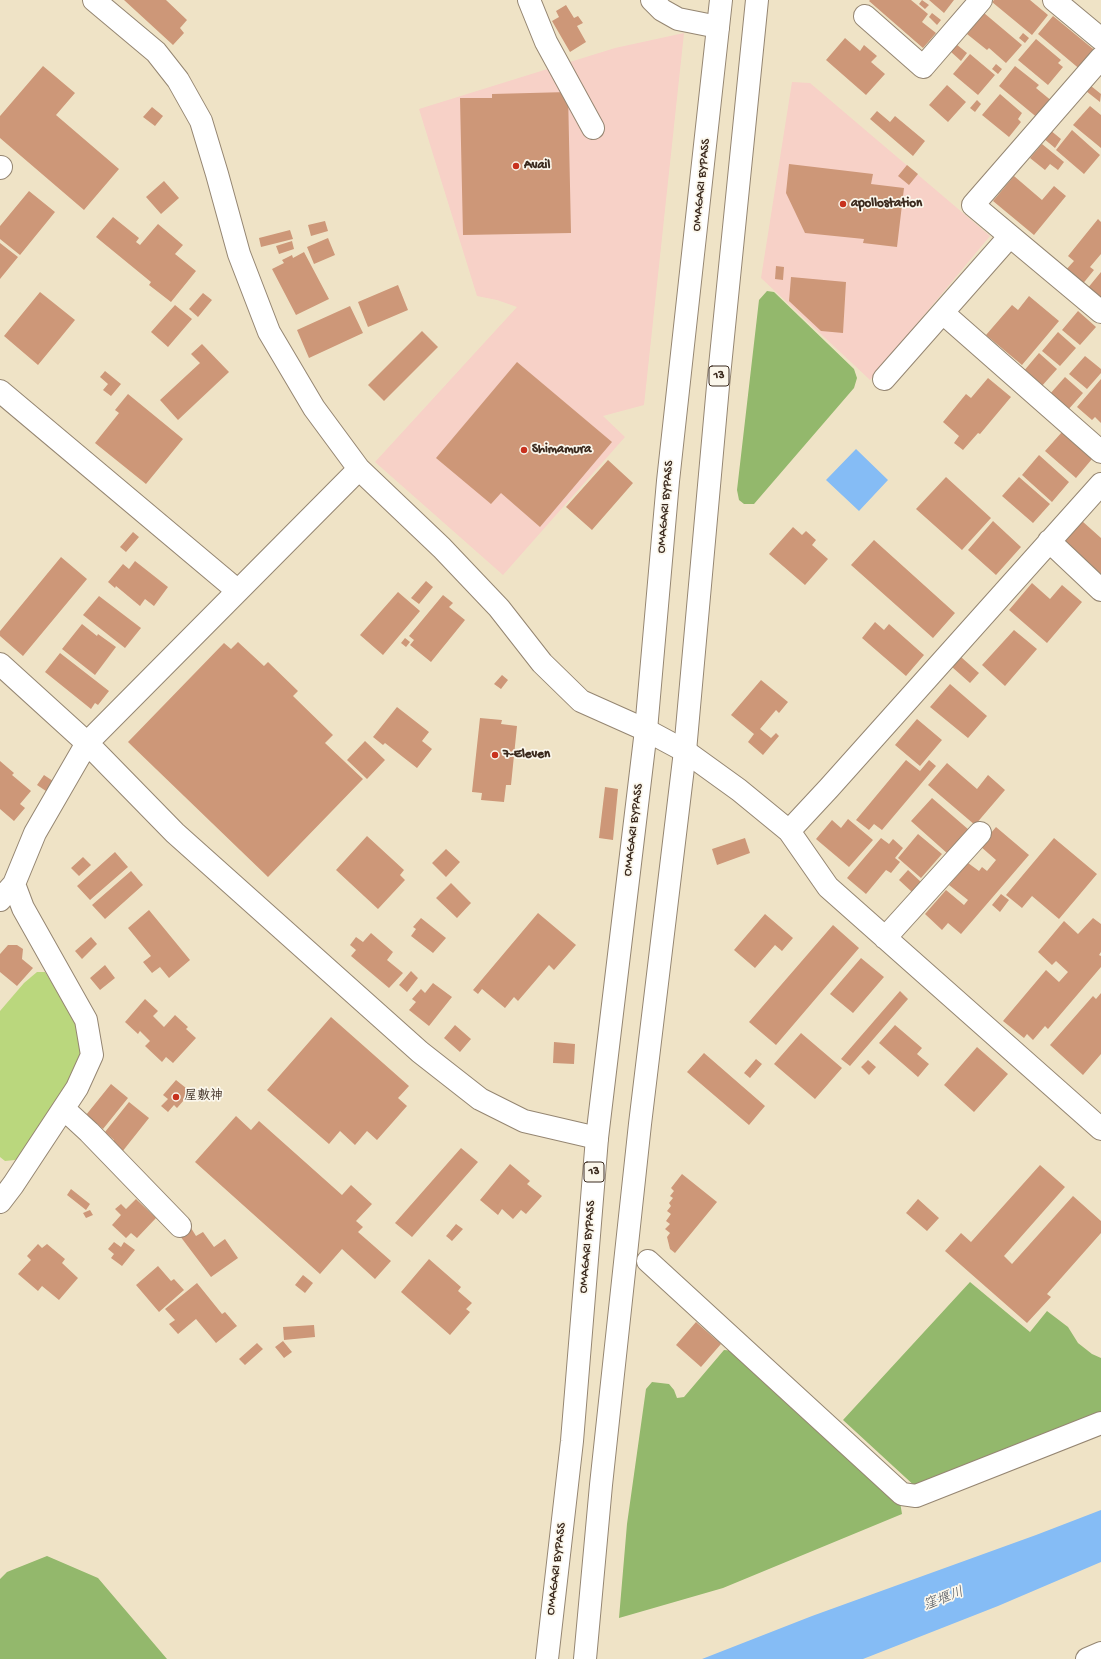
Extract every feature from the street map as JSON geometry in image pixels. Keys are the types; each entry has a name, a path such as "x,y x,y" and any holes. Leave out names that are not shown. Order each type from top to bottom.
{"main road":[{"path":"94,0 156,52 178,80 201,121 239,254 269,332 314,408 359,469 447,554 499,608 542,663 581,701 646,730 685,751 739,790 789,831 828,887 1101,1129"},
{"path":"529,0 546,42 593,128"},
{"path":"652,0 662,10 678,19 718,27"},
{"name":"OMAGARI BYPASS","path":"547,1659 572,1441 597,1138 646,730 668,481 721,0"},
{"name":"13","path":"586,1659 602,1485 640,1124 685,751 718,386 757,0"},
{"path":"865,16 923,68 981,0"},
{"path":"1054,0 1101,39"},
{"path":"1101,58 973,205 1101,312"},
{"path":"884,379 1010,236"},
{"path":"943,313 1101,452"},
{"path":"0,391 238,591"},
{"path":"0,900 14,884 35,833 87,743 359,469"},
{"path":"789,831 1100,486"},
{"path":"1049,541 1101,590"},
{"path":"0,664 87,743 181,838 420,1052 480,1099 524,1121 597,1138"},
{"path":"885,938 980,833"},
{"path":"4,1187 64,1109 77,1088 92,1055 86,1020 23,908 14,884"},
{"path":"64,1109 89,1132 180,1226"},
{"path":"648,1261 902,1494 916,1496 1101,1423"},
{"path":"1088,1659 1101,1653"}],"shaded area":[{"path":"684,33 644,405 603,416 625,437 503,575 375,462 517,307 497,300 477,296 419,109 615,48"},
{"path":"792,82 810,83 990,236 870,380 761,278"}],"green space":[{"path":"767,291 774,292 854,369 857,378 854,388 754,504 744,504 739,500 737,490 759,300"},
{"path":"37,972 45,972 75,1020 85,1047 83,1060 23,1154 15,1160 5,1161 0,1157 0,1011 24,983"},
{"path":"970,1282 1030,1332 1047,1311 1068,1327 1078,1343 1092,1354 1101,1358 1101,1416 918,1489 843,1420"},
{"path":"724,1350 735,1351 900,1502 902,1514 723,1588 619,1618 627,1524 646,1389 652,1382 669,1384 674,1390 677,1398 684,1397"},
{"path":"47,1556 98,1578 167,1659 0,1659 0,1579 7,1572"}],"water":[{"path":"856,449 888,480 859,511 826,480"},
{"name":"窪堰川","path":"1101,1510 1101,1562 998,1606 863,1659 702,1659 812,1616"}],"building":[{"path":"124,0 166,0 187,20 180,28 184,33 173,45"},
{"path":"911,0 928,14 922,22 936,33 923,48 869,1"},
{"path":"922,0 929,5 925,9 919,4"},
{"path":"929,0 954,0 944,13"},
{"path":"994,0 1030,0 1048,15 1032,35 992,2"},
{"path":"566,5 574,18 578,16 583,23 577,26 586,42 570,52 552,21 559,17 556,11"},
{"path":"932,13 941,20 937,25 929,17"},
{"path":"984,13 1022,45 1006,63 989,48 987,50 967,34"},
{"path":"1053,16 1098,53 1082,71 1038,34"},
{"path":"1023,33 1029,38 1025,43 1019,38"},
{"path":"845,38 860,51 864,45 877,56 871,62 885,74 866,95 826,60"},
{"path":"1036,39 1061,60 1058,63 1063,67 1048,85 1018,60"},
{"path":"956,44 967,53 961,61 950,51"},
{"path":"970,54 995,75 978,95 953,74"},
{"path":"996,64 1002,69 998,74 992,69"},
{"path":"43,66 75,93 56,115 119,169 84,210 0,138 0,116"},
{"path":"1015,66 1039,85 1036,88 1053,102 1039,119 999,86"},
{"path":"947,85 966,102 948,122 929,105"},
{"path":"1091,86 1101,94 1100,102 1086,91"},
{"name":"Avail","path":"568,92 571,233 463,235 460,98 492,98 492,94"},
{"path":"1000,94 1022,113 1018,119 1021,122 1009,137 982,115"},
{"path":"977,100 981,104 975,112 970,108"},
{"path":"1090,106 1101,115 1101,148 1073,125"},
{"path":"152,107 163,116 155,126 143,117"},
{"path":"877,111 890,122 895,116 925,141 913,156 870,119"},
{"path":"1050,130 1061,139 1055,148 1043,138"},
{"path":"1072,130 1100,155 1084,174 1056,150"},
{"path":"1042,144 1064,162 1058,170 1050,164 1045,170 1030,158"},
{"path":"789,164 873,174 871,184 904,188 897,247 863,243 864,239 805,233 786,193"},
{"path":"907,165 918,174 909,185 898,176"},
{"path":"1014,176 1042,200 1054,186 1066,196 1034,235 993,201"},
{"path":"164,181 179,198 161,214 146,197"},
{"path":"29,191 55,212 20,255 0,239 0,226"},
{"path":"113,217 139,238 136,242 140,245 158,224 183,245 175,254 196,271 171,302 149,285 151,282 96,237"},
{"path":"1098,219 1101,222 1101,254 1090,267 1094,270 1081,286 1064,272 1074,261 1068,256"},
{"path":"325,221 328,231 311,236 308,225"},
{"path":"290,230 293,239 261,247 259,238"},
{"path":"328,238 335,255 314,264 307,247"},
{"path":"292,241 294,249 279,254 276,246"},
{"path":"0,243 18,257 0,279"},
{"path":"304,252 329,299 296,315 272,269 284,263 282,260 292,255 293,258"},
{"path":"776,266 784,267 783,280 775,279"},
{"path":"1101,272 1101,297 1099,299 1087,289"},
{"path":"791,277 846,282 843,333 821,331 789,301"},
{"path":"398,285 408,310 368,327 358,302"},
{"path":"40,292 75,320 38,365 4,336"},
{"path":"203,293 212,300 198,317 189,309"},
{"path":"1029,296 1059,321 1022,365 986,335 1012,305 1018,310"},
{"path":"175,305 192,319 168,347 151,332"},
{"path":"350,306 363,333 309,358 297,330"},
{"path":"1078,311 1096,327 1080,345 1062,330"},
{"path":"422,331 438,347 384,401 368,385"},
{"path":"1058,332 1076,348 1060,366 1042,351"},
{"path":"202,344 229,372 178,420 160,400 200,363 191,354"},
{"path":"1039,353 1057,369 1041,387 1023,372"},
{"path":"1085,356 1101,369 1101,373 1087,389 1069,374"},
{"name":"Shimamura","path":"517,362 612,442 540,527 501,493 491,504 436,458"},
{"path":"105,371 121,384 111,396 103,390 108,384 100,377"},
{"path":"1065,377 1083,393 1067,411 1049,395"},
{"path":"988,378 1011,397 980,434 978,433 963,450 954,443 959,436 943,422 966,394 971,398"},
{"path":"1101,379 1101,423 1095,417 1092,420 1077,407"},
{"path":"128,394 183,439 146,484 95,443 119,413 115,410"},
{"path":"1062,432 1092,459 1076,478 1045,451"},
{"path":"1039,455 1069,482 1052,502 1022,475"},
{"path":"608,460 633,483 592,530 566,507"},
{"path":"946,477 991,518 962,550 916,509"},
{"path":"1019,477 1050,504 1033,523 1002,496"},
{"path":"993,521 1021,547 996,575 968,550"},
{"path":"1082,521 1101,538 1101,573 1099,575 1063,542"},
{"path":"793,527 802,535 806,531 816,540 812,545 828,559 805,585 769,554"},
{"path":"133,532 139,537 126,552 120,547"},
{"path":"874,540 955,613 933,638 851,565"},
{"path":"61,557 87,579 23,656 0,636 0,631"},
{"path":"135,561 168,587 154,606 145,599 140,606 116,586 115,588 108,582 123,564 129,569"},
{"path":"426,581 433,587 419,604 411,598"},
{"path":"1032,583 1050,599 1062,585 1082,602 1047,643 1009,610"},
{"path":"398,592 420,611 383,655 360,635"},
{"path":"443,595 453,603 449,607 465,620 431,662 410,645 414,640 409,636"},
{"path":"99,596 141,628 125,648 83,615"},
{"path":"875,622 884,630 889,624 924,655 906,676 862,638"},
{"path":"82,624 97,636 98,634 116,647 95,675 62,649"},
{"path":"1014,630 1037,649 1005,686 982,665"},
{"path":"405,638 410,642 406,647 401,643"},
{"path":"238,642 264,666 268,662 298,691 293,696 333,735 325,743 363,779 268,877 128,742 224,643 231,649"},
{"path":"60,653 109,691 98,705 95,703 91,709 45,672"},
{"path":"961,657 979,673 970,683 952,667"},
{"path":"502,675 508,680 501,689 494,684"},
{"path":"761,680 788,702 779,713 776,710 760,729 771,738 776,733 779,736 763,755 748,742 754,734 731,715"},
{"path":"950,684 987,716 968,738 930,707"},
{"path":"397,707 429,732 422,741 432,749 417,768 385,743 383,745 373,737"},
{"name":"7-Eleven","path":"480,718 502,720 501,724 517,726 511,785 506,785 504,802 481,800 482,793 472,792"},
{"path":"917,719 942,740 920,766 895,745"},
{"path":"365,741 385,760 367,779 347,760"},
{"path":"906,760 920,771 929,760 936,766 882,830 874,824 869,830 856,820"},
{"path":"0,761 14,773 12,775 31,791 20,804 25,808 14,821 0,809"},
{"path":"947,763 977,789 988,775 1005,790 975,825 928,785"},
{"path":"44,775 53,781 46,791 37,785"},
{"path":"605,787 618,789 613,840 599,838"},
{"path":"932,798 969,830 948,854 911,821"},
{"path":"848,819 873,840 849,867 816,839 832,820 841,828"},
{"path":"996,827 1029,855 961,934 948,923 942,930 925,914 946,890 964,905 968,900 949,885 968,863 979,871 982,867 987,871 996,860 980,846"},
{"path":"918,834 942,854 921,878 898,858"},
{"path":"367,836 404,870 400,875 405,880 378,909 336,870"},
{"path":"745,838 750,853 717,865 712,849"},
{"path":"881,838 889,844 893,839 903,848 895,858 900,862 891,873 886,870 866,894 847,878"},
{"path":"1054,838 1097,874 1059,919 1032,896 1022,908 1006,895"},
{"path":"446,849 460,862 446,877 432,863"},
{"path":"115,852 128,867 90,900 77,886"},
{"path":"83,857 91,865 79,876 71,868"},
{"path":"908,870 921,882 912,892 899,880"},
{"path":"131,871 143,885 105,919 92,905"},
{"path":"451,883 471,903 457,918 436,898"},
{"path":"1001,894 1009,900 1000,912 992,905"},
{"path":"149,910 190,960 169,978 160,967 152,973 143,962 151,956 128,928"},
{"path":"538,913 576,945 554,970 549,965 518,1001 514,997 505,1008 482,989 478,994 473,990"},
{"path":"765,914 793,938 782,951 775,945 755,968 734,950"},
{"path":"421,918 446,938 433,953 411,936 416,929 413,927"},
{"path":"1093,918 1101,924 1101,952 1099,955 1101,956 1101,967 1048,1029 1045,1026 1033,1040 1027,1034 1024,1038 1003,1021 1046,970 1059,982 1068,972 1056,961 1052,965 1038,952 1064,921 1078,934"},
{"path":"833,925 859,948 776,1045 749,1022"},
{"path":"371,933 393,952 387,960 403,973 389,988 351,956 356,950 350,945 356,937 363,942"},
{"path":"91,937 97,944 82,959 75,951"},
{"path":"8,945 17,945 23,949 22,959 33,968 17,986 0,972 0,954"},
{"path":"861,958 884,977 853,1013 830,994"},
{"path":"105,965 115,978 100,990 90,978"},
{"path":"411,971 418,978 407,992 399,985"},
{"path":"433,983 452,997 429,1026 409,1010 416,1002 412,999 421,989 425,993"},
{"path":"900,991 908,999 850,1066 841,1059"},
{"path":"1101,993 1101,1054 1083,1075 1050,1045 1093,996 1096,999"},
{"path":"145,999 158,1011 153,1016 164,1027 175,1015 188,1027 186,1029 196,1038 173,1063 166,1057 162,1062 145,1046 150,1041 140,1031 138,1034 125,1022"},
{"path":"331,1017 409,1086 398,1098 407,1106 377,1140 367,1131 355,1145 340,1131 329,1144 267,1090"},
{"path":"455,1025 471,1039 460,1052 444,1038"},
{"path":"895,1025 922,1048 917,1054 929,1064 918,1077 879,1043"},
{"path":"801,1033 842,1068 815,1099 774,1064"},
{"path":"554,1042 575,1044 574,1064 553,1063"},
{"path":"977,1047 1008,1074 974,1112 944,1085"},
{"path":"704,1053 765,1106 749,1125 687,1072"},
{"path":"756,1059 762,1064 750,1078 744,1073"},
{"path":"868,1060 876,1067 869,1075 861,1067"},
{"name":"屋敷神","path":"176,1080 191,1092 177,1108 174,1105 168,1112 161,1106 168,1099 163,1095"},
{"path":"111,1084 128,1098 103,1129 86,1115"},
{"path":"129,1102 149,1118 122,1152 111,1144 114,1140 105,1132"},
{"path":"236,1116 251,1130 259,1121 342,1195 351,1185 372,1204 356,1221 363,1227 358,1232 391,1261 375,1279 342,1249 320,1274 195,1162"},
{"path":"461,1148 478,1162 412,1237 395,1223"},
{"path":"510,1164 530,1181 527,1184 542,1196 526,1214 521,1210 513,1219 502,1209 498,1215 480,1200"},
{"path":"1040,1165 1065,1187 1004,1256 1012,1264 1073,1196 1101,1221 1101,1233 1047,1294 1051,1297 1027,1323 945,1251 961,1233 971,1242"},
{"path":"682,1174 717,1202 675,1253 670,1249 667,1237 670,1233 665,1229 670,1224 666,1221 671,1214 667,1211 671,1206 669,1203 673,1198 670,1196 674,1191 671,1188"},
{"path":"71,1189 90,1204 86,1210 67,1195"},
{"path":"136,1199 156,1218 137,1238 131,1233 126,1238 112,1225 121,1215 115,1209 121,1204 126,1209"},
{"path":"918,1199 939,1218 927,1231 906,1213"},
{"path":"90,1210 93,1215 86,1218 83,1213"},
{"path":"456,1224 463,1229 452,1241 446,1236"},
{"path":"191,1228 196,1236 203,1232 214,1247 225,1239 238,1258 211,1277 180,1236"},
{"path":"114,1242 121,1247 124,1242 135,1250 122,1266 111,1258 114,1254 108,1249"},
{"path":"38,1244 42,1248 47,1244 65,1259 62,1263 78,1278 59,1300 42,1286 38,1291 18,1274 31,1260 27,1256"},
{"path":"429,1259 461,1287 458,1291 472,1303 466,1309 470,1312 450,1335 401,1292"},
{"path":"158,1266 171,1281 174,1279 184,1290 159,1312 136,1285"},
{"path":"303,1275 313,1283 305,1293 295,1285"},
{"path":"197,1283 222,1314 225,1312 237,1326 216,1343 196,1319 178,1334 169,1324 175,1320 165,1309"},
{"path":"696,1322 721,1344 701,1367 676,1345"},
{"path":"314,1325 315,1337 284,1340 283,1327"},
{"path":"283,1341 292,1352 284,1358 275,1347"},
{"path":"257,1343 263,1349 245,1365 239,1359"}],"place":[{"name":"Avail","path":"516,166"},
{"name":"apollostation","path":"843,204"},
{"name":"Shimamura","path":"524,450"},
{"name":"7-Eleven","path":"495,755"},
{"name":"屋敷神","path":"176,1097"}]}
